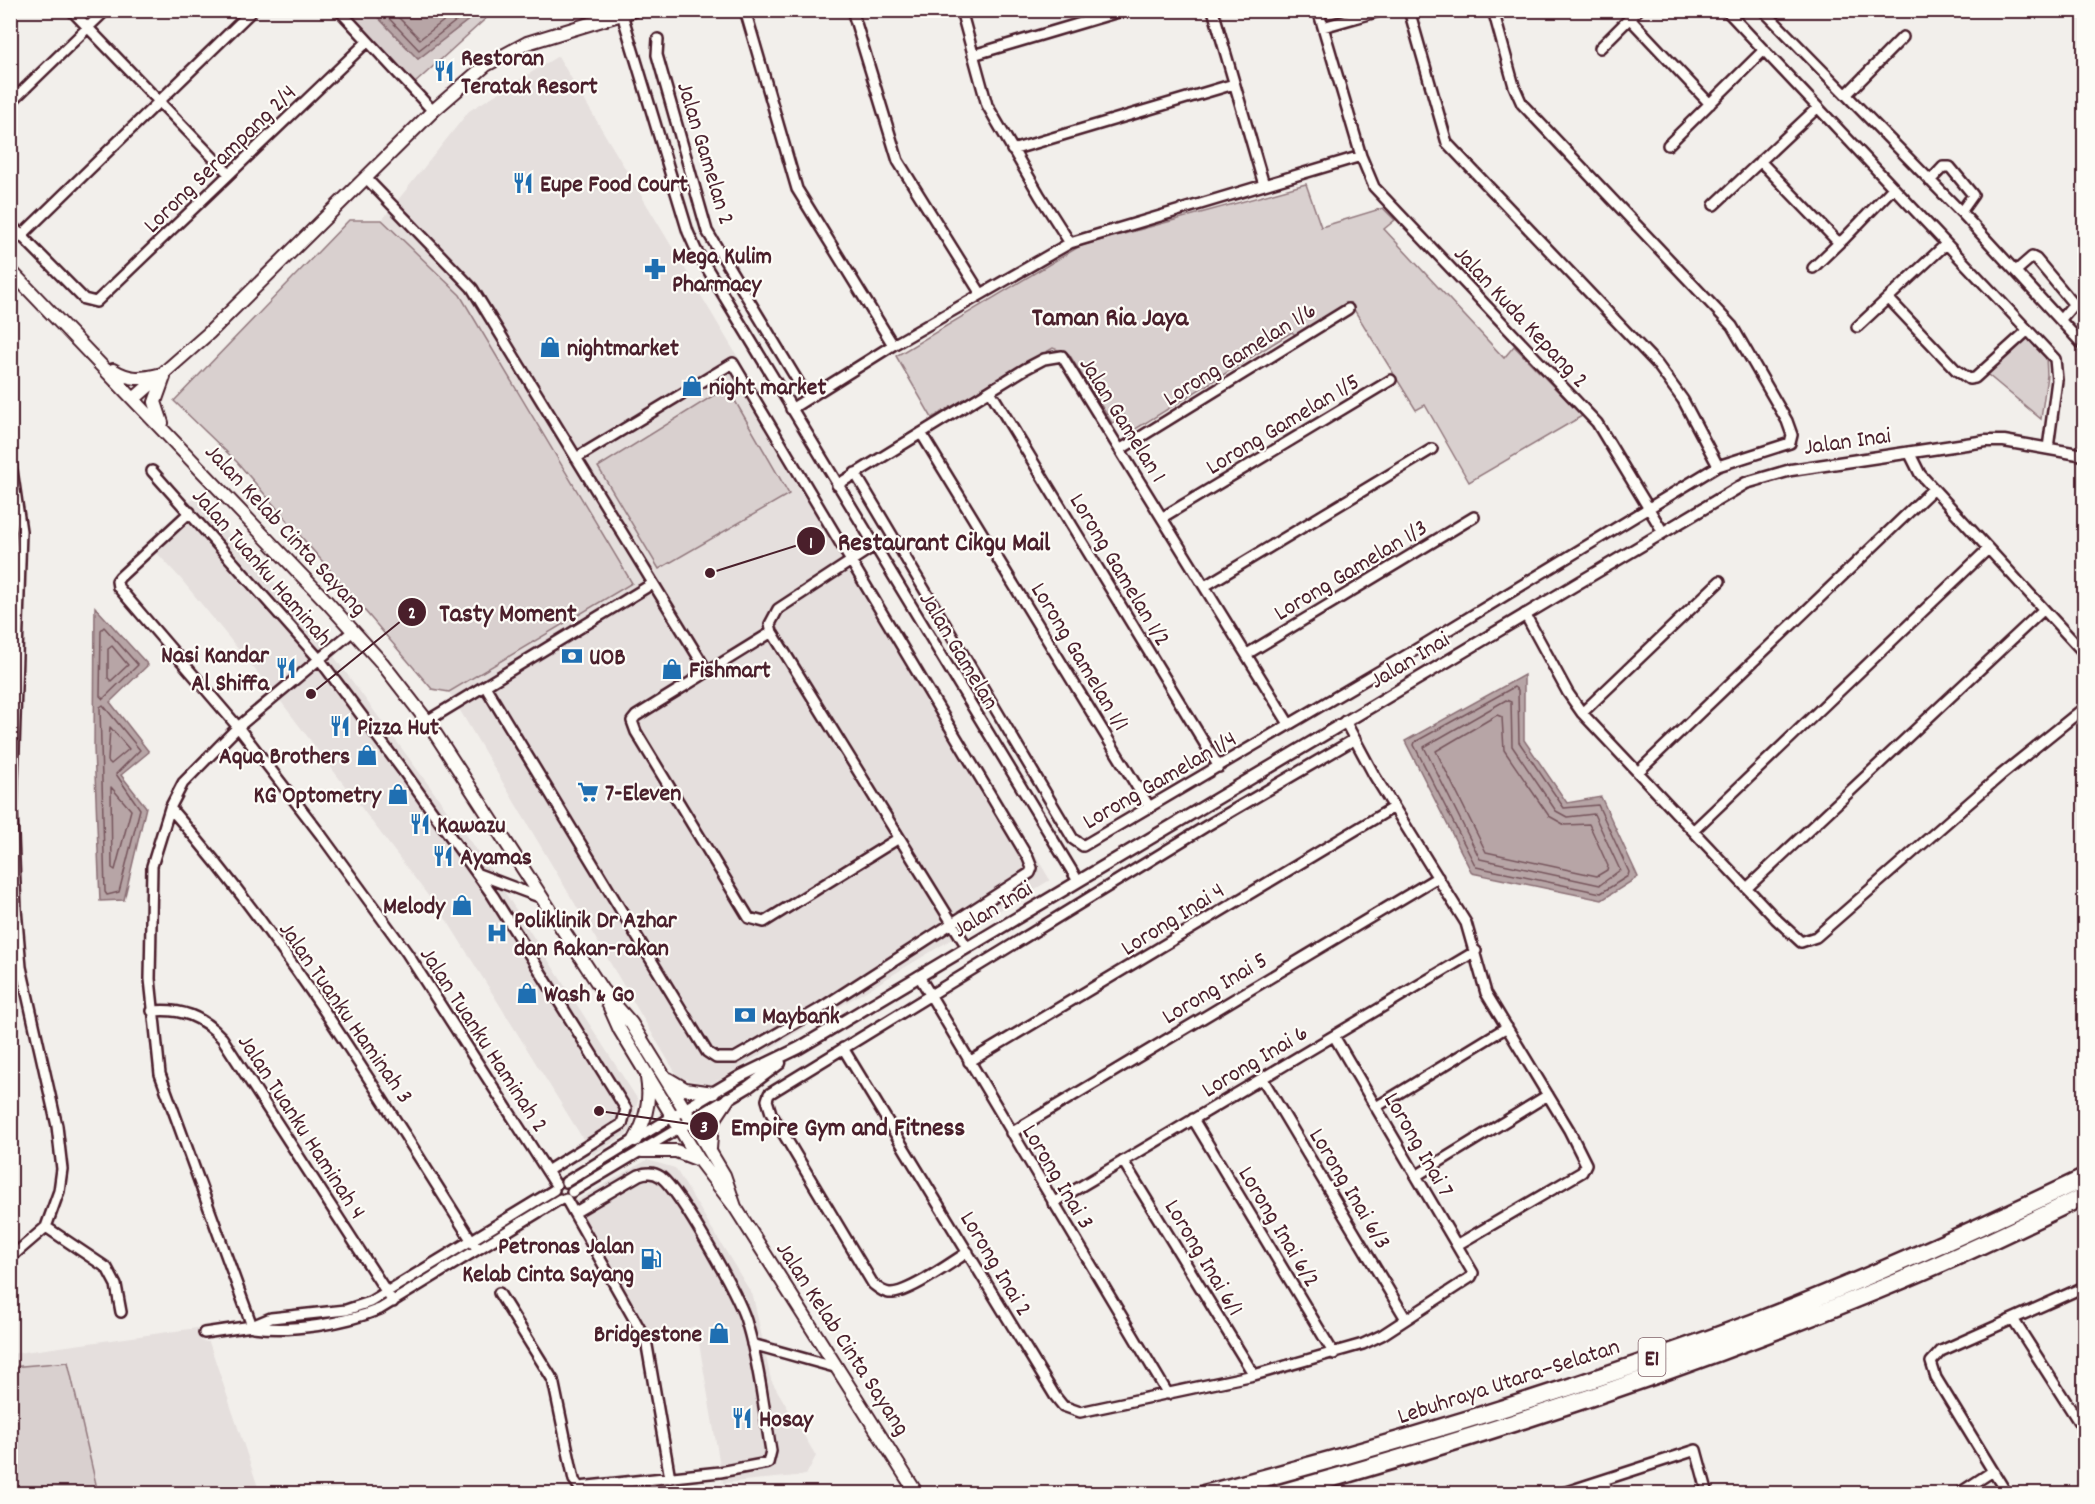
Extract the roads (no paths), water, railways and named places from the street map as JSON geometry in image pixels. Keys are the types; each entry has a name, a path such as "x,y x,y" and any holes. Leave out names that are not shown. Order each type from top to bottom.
{"highway":[{"name":"Lebuhraya Utara–Selatan","path":"1204,1494 1461,1422 1751,1323 1881,1271 2085,1178"},
{"name":"Lebuhraya Utara–Selatan","path":"1277,1494 1471,1438 1757,1338 1912,1276 2085,1196"}],"main road":[{"path":"135,398 166,373 433,111 486,65 513,48 636,10"},
{"name":"Jalan Kelab Cinta Sayang","path":"10,270 135,398 353,631 427,721 602,990 631,1023 676,1123 699,1160 735,1207 918,1493"},
{"path":"94,358 127,378 145,378 166,373"},
{"path":"166,373 155,402 170,436"},
{"path":"651,1067 676,1085 694,1092 713,1093"},
{"path":"651,1067 648,1107 638,1145 676,1151 699,1160"},
{"name":"Jalan Kelab Cinta Sayang","path":"651,1067 692,1121 724,1175 735,1207"},
{"path":"710,1152 712,1123 728,1099"}],"street":[{"path":"71,10 229,174"},
{"path":"10,103 106,10"},
{"path":"10,224 22,235 253,10"},
{"path":"339,10 433,111"},
{"path":"745,10 800,195 892,345"},
{"path":"852,10 898,161 981,294"},
{"path":"961,10 987,105 1070,243"},
{"path":"973,55 1125,10"},
{"path":"1213,10 1264,185"},
{"name":"Jalan Kuda Kepang 2","path":"1318,10 1361,156 1374,187 1597,423 1663,532"},
{"path":"1323,27 1383,10"},
{"path":"1409,10 1447,143 1657,364 1683,400 1718,466"},
{"name":"Lorong Gamelan 1/4","path":"855,473 1073,839 1078,844 1088,845 1718,466 1790,442 1792,435 1787,421 1732,327 1522,104 1514,86 1493,10"},
{"path":"1600,48 1638,10"},
{"path":"1726,10 1816,108 2051,354 2058,367 2048,448"},
{"path":"1763,10 1960,212 2085,346"},
{"name":"Jalan Gamelan","path":"622,14 688,232 791,409 1078,881"},
{"path":"1630,19 1710,104"},
{"path":"1846,95 1903,37"},
{"name":"Jalan Gamelan 2","path":"658,39 657,55 707,231 808,398"},
{"name":"Lorong Serampang 2/4","path":"22,235 84,299 96,302 368,40"},
{"path":"1668,145 1763,51"},
{"path":"1012,150 1234,84"},
{"path":"1714,205 1816,108"},
{"path":"791,409 892,345 1070,243 1361,156"},
{"path":"1760,161 1830,237 1840,242"},
{"path":"1930,181 1943,167 1950,167 1973,195 1960,212"},
{"path":"366,178 465,278 707,671"},
{"path":"1813,268 1893,189"},
{"path":"1857,327 1946,244"},
{"path":"2016,271 2032,258 2036,259 2072,302 2072,306 2061,319"},
{"path":"1888,298 1956,370 1969,379 1975,378 2028,330"},
{"name":"Lorong Gamelan 1/6","path":"1121,449 1348,309"},
{"name":"Jalan Gamelan 1","path":"837,485 1044,358 1062,356 1290,724"},
{"path":"485,686 634,934 712,1056 725,1060 735,1058 818,1010 1027,876 1031,864 733,363 576,458"},
{"name":"Lorong Gamelan 1/5","path":"1162,518 1391,380"},
{"name":"Lorong Gamelan 1/2","path":"990,391 1219,767"},
{"name":"Lorong Gamelan 1/1","path":"921,433 1150,808"},
{"name":"Jalan Inai","path":"676,1123 685,1110 713,1093 799,1048 1663,532 1731,489 1757,478 1791,470 1997,440 2085,455"},
{"path":"1204,586 1432,448"},
{"path":"1909,452 1914,466 1933,489 2085,653"},
{"path":"10,456 21,523 13,790 16,909 21,967 57,1126 62,1168 59,1191 46,1227 10,1258"},
{"name":"Jalan Tuanku Haminah","path":"152,471 320,660 478,874 626,1109 622,1124 547,1171"},
{"path":"1638,772 1933,489"},
{"name":"Jalan Tuanku Haminah 2","path":"190,512 120,577 117,584 238,728 321,835 406,953 547,1171 555,1187 566,1197"},
{"name":"Lorong Gamelan 1/3","path":"1247,654 1474,517"},
{"path":"874,546 778,609 771,618 772,632 967,947"},
{"path":"1693,831 1988,549"},
{"path":"1582,713 1720,581"},
{"path":"10,582 21,583"},
{"path":"427,721 652,584"},
{"path":"1747,888 2043,610"},
{"path":"1525,614 1568,693 1582,713 1797,940 1810,941 2001,775 2085,708"},
{"path":"252,1326 165,1094 156,1056 152,1011 150,885 156,848 170,808 183,783 238,728 353,631"},
{"path":"772,632 636,716 633,726 749,918 760,922 769,920 899,838"},
{"path":"1345,721 1394,807 1466,923 1476,951 1486,993 1548,1095 1586,1164 1582,1172 1457,1245"},
{"path":"968,1252 905,1289 888,1293 880,1290 873,1284 771,1113 767,1100 775,1090 929,995 1355,740"},
{"name":"Lorong Inai 4","path":"969,1062 1394,807"},
{"name":"Jalan Tuanku Haminah 3","path":"170,808 228,879 335,1025 477,1249"},
{"path":"478,874 542,898"},
{"name":"Lorong Inai 5","path":"1011,1133 1438,877"},
{"name":"Lorong Inai 6","path":"1053,1203 1476,951"},
{"name":"Lorong Inai 3","path":"919,976 1168,1394"},
{"name":"Jalan Tuanku Haminah 4","path":"152,1011 171,1010 189,1014 205,1022 222,1038 391,1297"},
{"path":"1376,1107 1507,1027"},
{"name":"Lorong Inai 7","path":"1334,1036 1473,1273"},
{"name":"Jalan Inai","path":"676,1123 692,1121 728,1099 799,1048"},
{"name":"Lorong Inai 2","path":"843,1048 1063,1406 1071,1410 1088,1412 1335,1354 1372,1341 1467,1281 1473,1273"},
{"name":"Lorong Inai 6/3","path":"1262,1078 1406,1319"},
{"path":"1416,1176 1548,1095"},
{"name":"Lorong Inai 6/2","path":"1192,1119 1335,1354"},
{"path":"391,1297 472,1240 555,1187 676,1123"},
{"path":"204,1333 252,1326 274,1329 353,1318 566,1197 638,1145"},
{"name":"Lorong Inai 6/1","path":"1123,1161 1254,1374"},
{"path":"499,1293 553,1380 574,1480 579,1487 761,1466 771,1460 752,1344 742,1307 680,1202 662,1178 651,1172 639,1175 574,1213"},
{"path":"566,1182 566,1197 574,1213 646,1340 670,1478"},
{"path":"46,1227 107,1268 116,1285 121,1312"},
{"path":"2007,1494 1936,1378 1931,1362 1941,1352 2085,1287"},
{"path":"2013,1319 2085,1430"},
{"path":"752,1344 838,1368"},
{"path":"1560,1494 1696,1450 1708,1494"},
{"path":"1958,1494 1993,1471"},
{"path":"1604,1480 1608,1494"}],"water":[{"path":"372,11 480,11 418,59"},
{"path":"95,607 148,665 110,702 149,752 121,775 146,807 124,900 100,901 94,748"},
{"path":"1524,675 1524,740 1567,803 1601,797 1638,877 1602,900 1472,873 1405,741"}],"place":[{"name":"Restoran Teratak Resort","path":"444,71"},
{"name":"Eupe Food Court","path":"523,183"},
{"name":"Mega Kulim Pharmacy","path":"655,269"},
{"name":"nightmarket","path":"550,347"},
{"name":"night market","path":"692,386"},
{"name":"Restaurant Cikgu Mail","path":"710,573"},
{"name":"UOB","path":"572,656"},
{"name":"Nasi Kandar Al Shiffa","path":"286,668"},
{"name":"Fishmart","path":"672,669"},
{"name":"Tasty Moment","path":"311,694"},
{"name":"Pizza Hut","path":"340,726"},
{"name":"Aqua Brothers","path":"367,755"},
{"name":"7-Eleven","path":"588,792"},
{"name":"KG Optometry","path":"398,794"},
{"name":"Kawazu","path":"420,824"},
{"name":"Ayamas","path":"443,856"},
{"name":"Melody","path":"462,905"},
{"name":"Poliklinik Dr Azhar dan Rakan-rakan","path":"497,933"},
{"name":"Wash & Go","path":"527,993"},
{"name":"Maybank","path":"745,1015"},
{"name":"Empire Gym and Fitness","path":"599,1111"},
{"name":"Petronas Jalan Kelab Cinta Sayang","path":"651,1259"},
{"name":"Bridgestone","path":"719,1333"},
{"name":"Hosay","path":"742,1418"}],"district":[{"name":"Taman Ria Jaya","path":"1110,316"}]}
